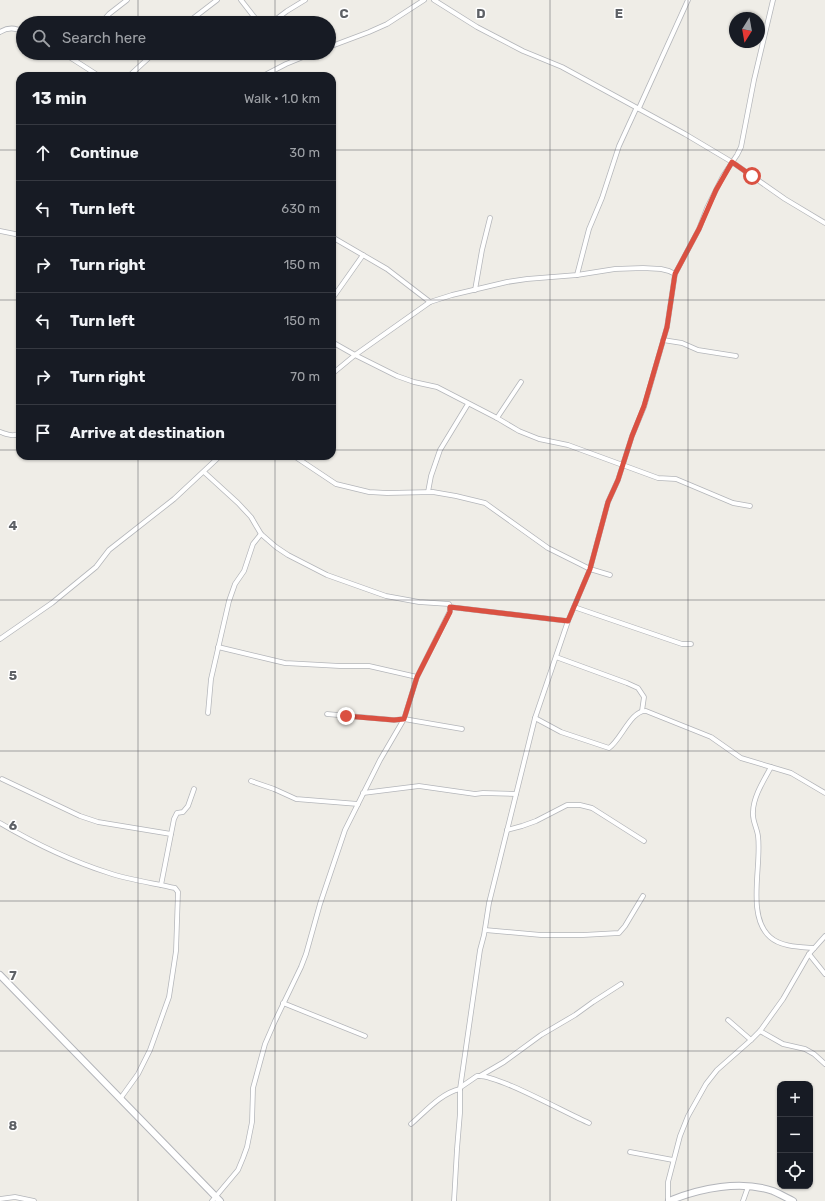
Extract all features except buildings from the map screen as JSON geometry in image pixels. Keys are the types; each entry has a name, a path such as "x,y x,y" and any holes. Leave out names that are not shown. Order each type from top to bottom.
{"main road":[{"path":"0,975 216,1200"},
{"path":"669,1201 694,1192 718,1188 748,1186 775,1192 793,1201"}],"street":[{"path":"107,16 127,0"},
{"path":"197,16 217,0"},
{"path":"241,0 254,16"},
{"path":"280,16 305,0"},
{"path":"336,44 387,24 424,0"},
{"path":"434,0 477,27 523,51 562,67 732,162 785,199 825,223"},
{"path":"577,275 589,229 602,198 619,146 636,108 639,108 688,0"},
{"path":"454,1201 461,1088 480,950 489,903 535,718 568,621 590,569 608,502 618,480 644,406 663,340 670,310 675,274 699,229 716,190 741,147 754,80 773,0"},
{"path":"0,32 8,28 16,28"},
{"path":"74,60 94,72"},
{"path":"133,72 146,60"},
{"path":"271,72 296,60"},
{"path":"475,290 482,250 490,218"},
{"path":"0,231 16,234"},
{"path":"336,239 387,269 430,302"},
{"path":"336,293 363,255"},
{"path":"336,371 355,355 430,302 452,295 507,282 577,275 615,269 643,268 665,270 675,274"},
{"path":"663,340 682,344 698,350 736,356"},
{"path":"336,344 397,376 414,382 437,387 519,431 539,439 568,445 658,478 676,479 733,503 750,506"},
{"path":"497,418 521,382"},
{"path":"428,492 430,476 440,450 468,404"},
{"path":"0,432 13,436 16,435"},
{"path":"0,639 52,603 96,567 109,550 174,499 216,460"},
{"path":"300,460 336,484 368,492 428,492 456,496 486,503 548,548 590,569 610,575"},
{"path":"204,472 251,517 261,534 288,555 327,575 386,596 419,602 449,604 450,607 568,621"},
{"path":"208,713 211,678 228,601 234,584 244,570 253,544 261,534"},
{"path":"216,1200 238,1170 247,1147 252,1122 253,1088 257,1069 265,1044 306,954 345,830 380,760 404,719 417,677 450,612 450,607"},
{"path":"574,607 682,644 691,644"},
{"path":"218,647 286,663 369,666 417,677"},
{"path":"535,718 561,732 609,748 615,744 630,720 642,711 644,697 638,688 556,657"},
{"path":"642,711 659,716 711,737 741,758 791,773 825,793"},
{"path":"327,714 394,720 404,719 462,729"},
{"path":"771,767 759,790 752,812 758,837 756,902 761,925 770,938 783,944 814,948"},
{"path":"2,779 80,816 98,822 171,834"},
{"path":"251,781 296,799 358,804"},
{"path":"363,793 419,786 432,787 463,794 516,794"},
{"path":"161,885 174,819 177,813 183,812 188,806 194,788"},
{"path":"507,830 536,821 567,805 580,805 592,808 644,841"},
{"path":"0,823 41,846 108,872 175,888 178,892 176,951 169,997 150,1050 138,1074 120,1099"},
{"path":"485,930 541,935 619,933 625,926 643,896"},
{"path":"669,1201 668,1182 680,1136 688,1116 706,1084 717,1070 760,1031 783,999 809,954 825,936"},
{"path":"809,954 825,974"},
{"path":"411,1124 441,1098 461,1088 477,1076 480,1076 504,1062 540,1035 575,1015 621,984"},
{"path":"283,1003 365,1036"},
{"path":"728,1020 751,1040"},
{"path":"760,1031 783,1044 810,1051 825,1064"},
{"path":"480,1076 491,1078 508,1085 589,1123"},
{"path":"630,1152 673,1160"},
{"path":"743,1201 748,1186"},
{"path":"0,1199 15,1197 34,1201"}],"route":[{"path":"346,716 394,720 404,719 414,684 450,612 450,607 568,621 590,569 608,502 612,490 618,480 632,436 644,406 667,327 675,274 699,229 707,208 723,176 732,162 752,176"}]}
